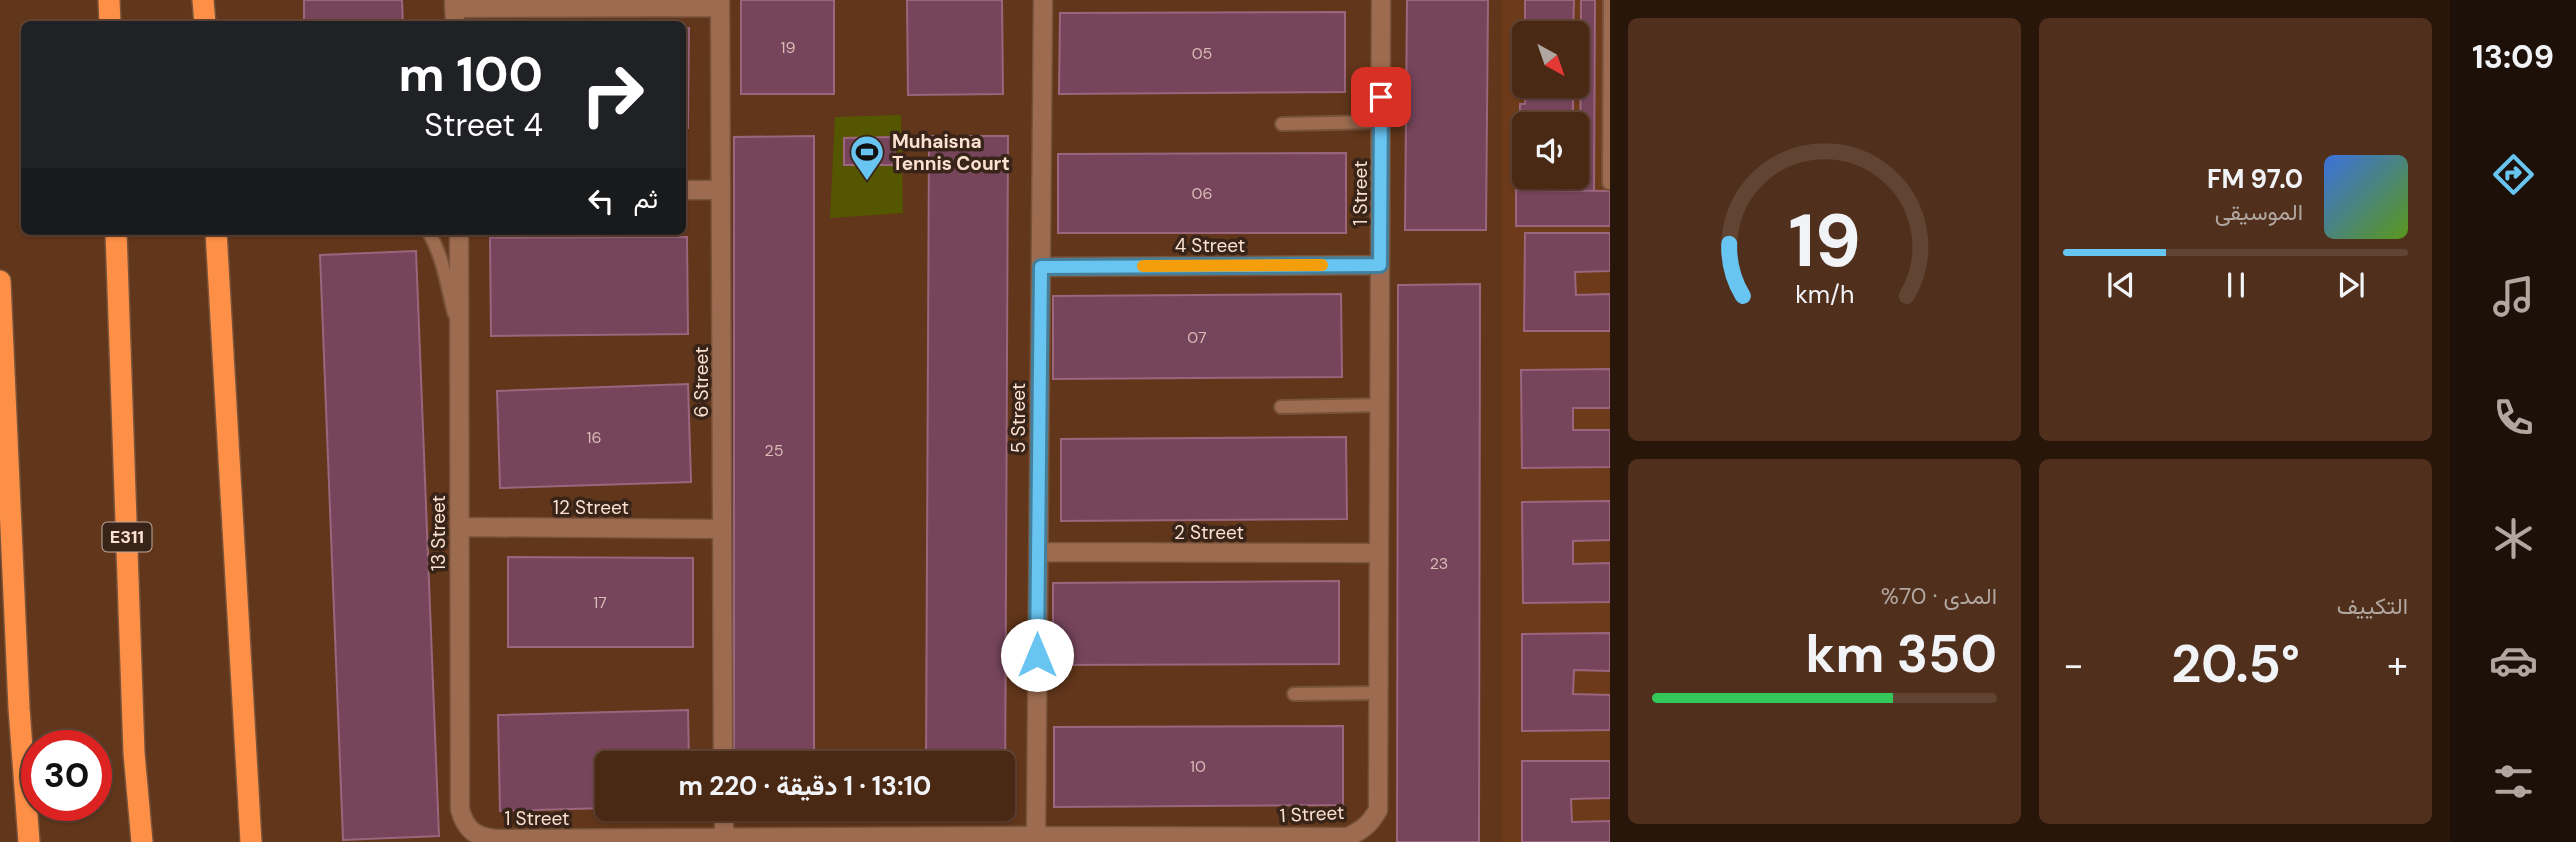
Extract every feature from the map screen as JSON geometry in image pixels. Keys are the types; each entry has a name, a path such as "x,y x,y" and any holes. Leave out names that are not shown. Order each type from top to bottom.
{"highway":[{"path":"109,0 110,21"},
{"path":"203,0 205,21"},
{"name":"E311","path":"117,235 134,753 142,842"},
{"path":"216,235 251,842"},
{"path":"0,281 19,708 29,842"}],"street":[{"name":"5 Street","path":"1036,836 1043,0"},
{"name":"1 Street","path":"468,837 1334,838 1360,831 1371,822 1378,810 1381,0"},
{"path":"455,11 720,3"},
{"name":"6 Street","path":"720,3 723,751"},
{"path":"686,190 721,190"},
{"name":"13 Street","path":"459,235 460,809 468,837"},
{"name":"4 Street","path":"1041,267 1380,265"},
{"name":"12 Street","path":"460,527 722,529"},
{"name":"2 Street","path":"1038,552 1379,553"},
{"path":"724,821 724,839"}],"lane":[{"path":"1609,183 1610,0"},
{"path":"1282,124 1381,122"},
{"path":"430,235 442,260 459,333"},
{"path":"1281,407 1380,405"},
{"path":"1294,695 1379,693"}],"shaded area":[{"path":"1502,0 1610,0 1610,842 1502,842"},
{"name":"Muhaisna Tennis Court","path":"901,115 903,213 830,218 835,117"}],"building":[{"path":"304,0 402,0 403,21 304,21"},
{"path":"741,0 834,0 834,94 741,94"},
{"path":"907,0 1002,0 1003,94 908,95"},
{"path":"1407,0 1488,0 1486,230 1405,230"},
{"path":"1525,0 1574,0 1573,21 1525,21"},
{"path":"1581,0 1595,0 1594,191 1580,191 1589,189 1589,112 1580,112 1580,98 1589,98 1589,21 1581,21"},
{"path":"1345,12 1345,92 1059,94 1060,13"},
{"path":"686,28 689,28 686,128"},
{"path":"1526,98 1573,98 1573,112 1520,112 1520,104 1525,104"},
{"path":"814,136 814,751 734,751 734,137"},
{"path":"929,136 1008,136 1005,751 926,751"},
{"path":"895,137 895,165 844,165 844,138"},
{"path":"1346,153 1346,233 1058,233 1058,154"},
{"path":"1516,190 1610,191 1610,226 1516,226"},
{"path":"1525,233 1610,233 1610,271 1575,272 1576,295 1610,294 1610,331 1524,331"},
{"path":"687,237 688,334 491,336 490,238"},
{"path":"416,251 439,836 343,840 320,255"},
{"path":"1480,284 1479,842 1397,842 1398,285"},
{"path":"1341,294 1342,377 1053,379 1053,296"},
{"path":"1610,369 1610,408 1573,408 1573,430 1610,430 1610,467 1522,468 1521,370"},
{"path":"688,384 691,482 500,488 497,391"},
{"path":"1346,437 1347,519 1061,521 1061,439"},
{"path":"1610,501 1610,540 1573,541 1573,564 1610,563 1610,602 1523,603 1522,502"},
{"path":"508,557 693,558 693,647 508,647"},
{"path":"1339,581 1339,664 1053,665 1053,583"},
{"path":"1610,633 1610,671 1574,670 1573,694 1610,695 1610,730 1522,731 1522,634"},
{"path":"688,710 689,751 595,751 595,808 500,811 498,715"},
{"path":"1343,726 1343,805 1054,807 1054,727"},
{"path":"1522,761 1610,761 1610,798 1571,799 1572,822 1610,821 1610,842 1522,842"}],"slow traffic":[{"path":"1143,266 1322,265"}],"place":[{"name":"Muhaisna Tennis Court","path":"867,182"}],"route":[{"path":"1037,655 1041,267 1380,265 1381,97"}]}
